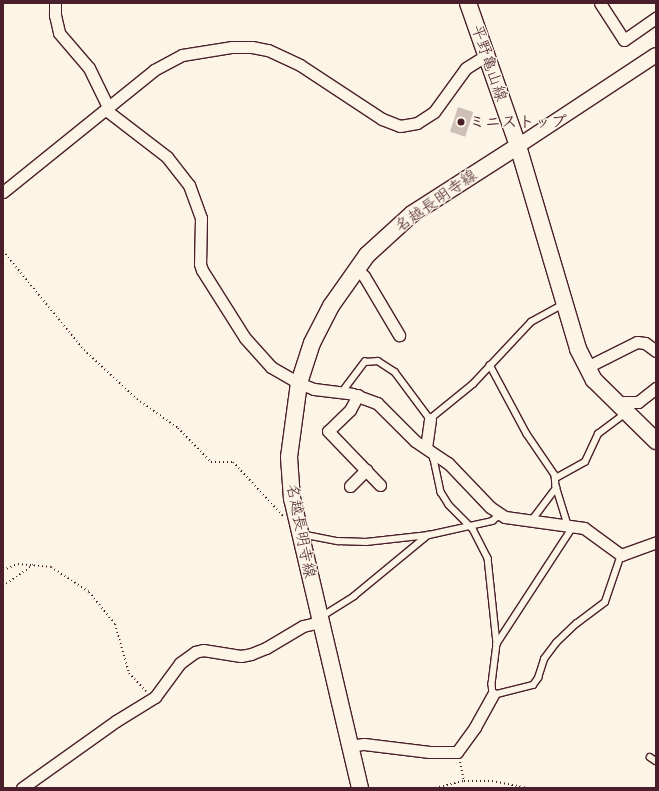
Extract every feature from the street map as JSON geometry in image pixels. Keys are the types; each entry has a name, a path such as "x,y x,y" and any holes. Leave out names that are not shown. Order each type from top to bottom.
{"main road":[{"name":"平野亀山線","path":"468,3 518,146"},
{"name":"名越長明寺線","path":"360,788 299,534 292,499 289,457 299,384 319,328 336,297 356,269 380,242 412,214 518,146"},
{"path":"518,146 565,303 587,367 594,380 614,402 656,441"}],"street":[{"path":"55,3 55,15 59,33 89,68 107,108 160,151 182,175 198,204 201,218 200,264 205,277 239,328 264,360 299,384 314,389 358,395 377,403 426,448 437,455 500,515 584,528 621,555 656,542"},
{"path":"600,3 624,40 656,18"},
{"path":"3,192 168,61 195,52 252,47 280,54 296,62 382,120 400,126 408,125 434,112 466,68 487,55"},
{"path":"518,146 656,55"},
{"path":"356,269 364,276 399,335"},
{"path":"587,367 637,342 645,343 656,351"},
{"path":"614,402 638,402 656,388"},
{"path":"358,395 350,410 328,431 380,485"},
{"path":"426,448 430,419"},
{"path":"350,486 366,470"},
{"path":"22,788 116,721 150,701 161,692 180,663 195,652 203,650 241,656 251,654 266,648 303,626 319,619"},
{"path":"349,746 364,744 430,752 457,752 475,727 493,695"}],"lane":[{"path":"342,392 365,362 378,361 395,372 430,419 473,384 531,322 565,303"},
{"path":"490,365 527,434 556,478 556,488 571,525 497,644"},
{"path":"556,478 585,462 598,434 626,413"},
{"path":"437,455 434,459 441,492 449,505 471,526 483,545 488,558 497,644 493,695 533,685 538,678 544,659 556,643 576,624 605,602 621,555"},
{"path":"532,521 556,488"},
{"path":"299,534 350,543 429,535 492,521 500,515"},
{"path":"319,619 354,596 429,535"},
{"path":"650,757 656,761"}],"path":[{"path":"3,251 84,350 138,399 178,428 211,462 233,462 285,518"},
{"path":"3,570 18,564 51,567 76,582 109,614 115,624 129,673 142,684 150,701"},
{"path":"3,586 33,565"},
{"path":"457,752 464,780"},
{"path":"435,788 464,780 492,781 527,788"},
{"path":"568,788 577,788"}],"building":[{"name":"ミニストップ","path":"458,107 473,112 465,137 450,132"}],"place":[{"name":"ミニストップ","path":"461,122"}]}
